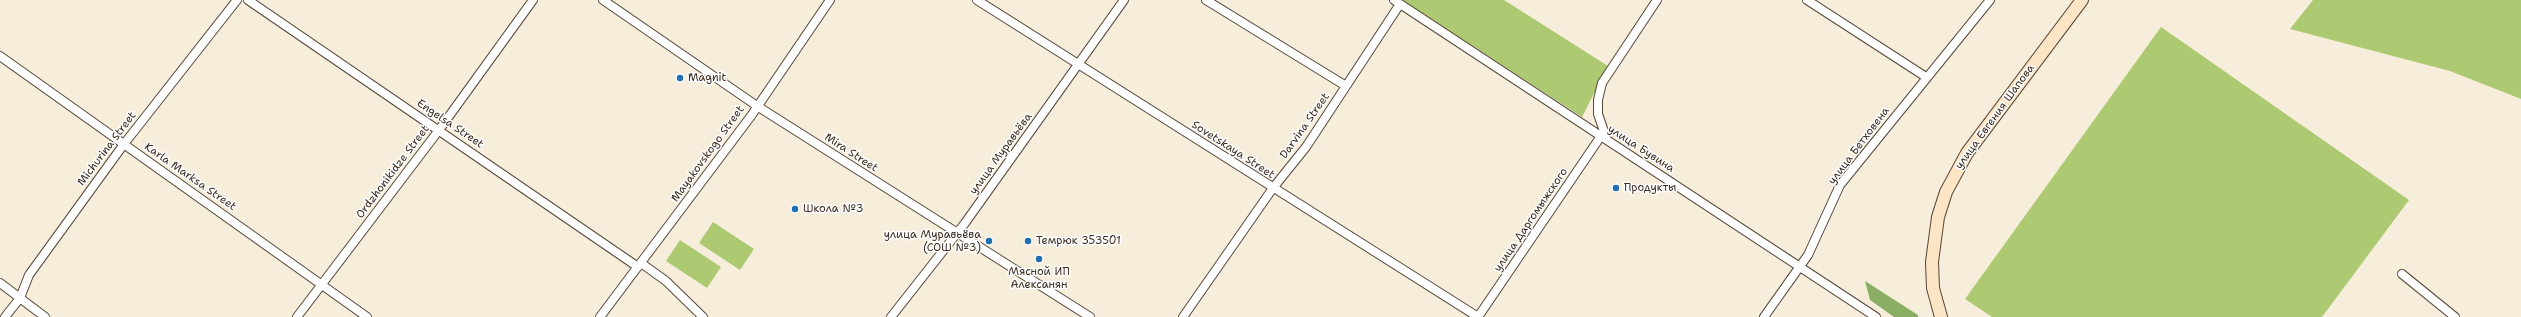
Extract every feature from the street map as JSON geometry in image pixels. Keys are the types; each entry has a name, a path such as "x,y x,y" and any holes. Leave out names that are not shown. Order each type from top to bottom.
{"street":[{"name":"Michurina Street","path":"5,317 20,298 29,274 124,144 237,0"},
{"name":"Engelsa Street","path":"248,0 439,130 666,281 703,317"},
{"name":"Ordzhonikidze Street","path":"297,317 439,130 533,0"},
{"name":"Mira Street","path":"603,0 757,106 955,233 1090,317"},
{"name":"Mayakovskogo Street","path":"600,317 757,106 830,0"},
{"name":"Sovetskaya Street","path":"977,0 1478,317"},
{"name":"улица Муравьёва","path":"891,317 955,233 1124,0"},
{"path":"1206,0 1346,86"},
{"path":"1604,138 1598,114 1598,100 1602,83 1657,0"},
{"path":"1807,0 1926,77"},
{"name":"улица Бетховена","path":"1764,317 1800,266 1840,185 1926,77 1990,0"},
{"name":"улица Евгения Шапова","path":"1941,317 1933,288 1932,262 1938,217 1949,186 1968,153 2082,0"},
{"name":"Darvina Street","path":"1183,317 1273,188 1306,146 1346,86 1397,2"},
{"name":"улица Бувина","path":"1397,2 1876,317"},
{"name":"Karla Marksa Street","path":"0,56 322,283 367,317"},
{"name":"улица Даргомыжского","path":"1478,317 1604,138"},
{"path":"2402,274 2455,317"},
{"path":"0,283 45,317"}],"green space":[{"path":"1402,0 1504,0 1608,66 1582,117"},
{"path":"2313,0 2521,0 2521,99 2450,71 2290,29"},
{"path":"2161,27 2409,200 2322,317 1992,317 1965,299"},
{"path":"713,222 754,249 740,270 699,243"},
{"path":"680,240 721,267 707,288 666,261"},
{"path":"1865,281 1918,315 1918,317 1894,317 1870,300"}],"place":[{"name":"Magnit","path":"680,78"},
{"name":"Продукты","path":"1616,188"},
{"name":"Школа №3","path":"795,209"},
{"name":"улица Муравьёва (СОШ №3)","path":"989,241"},
{"name":"Темрюк 353501","path":"1028,241"},
{"name":"Мясной ИП Алексанян","path":"1039,259"}]}
